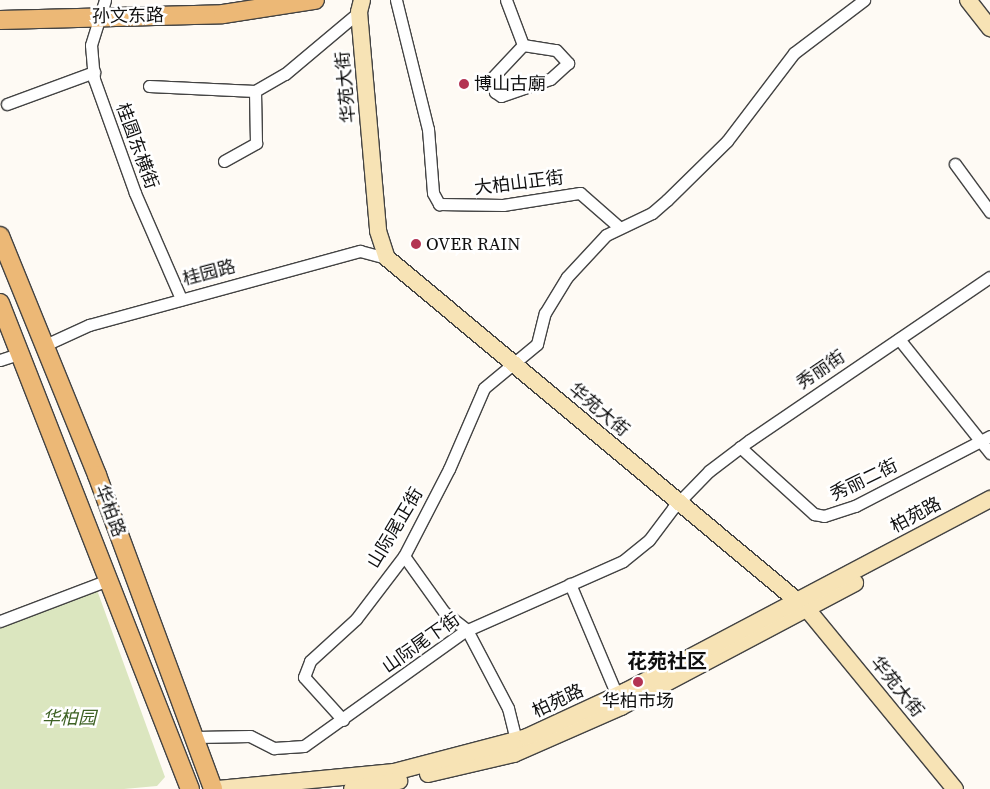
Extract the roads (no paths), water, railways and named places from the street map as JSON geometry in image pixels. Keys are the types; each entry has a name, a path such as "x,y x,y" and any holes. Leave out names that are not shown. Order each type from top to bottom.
{"main road":[{"name":"孙文东路","path":"0,20 103,8 223,14 315,0"},
{"name":"华柏路","path":"0,236 196,736 213,789"},
{"name":"华柏路","path":"0,303 190,789"}],"street":[{"name":"大柏山正街","path":"396,0 428,129 433,193 439,204 503,205 580,193 620,228"},
{"path":"506,0 522,46"},
{"path":"514,364 537,344 545,313 567,277 606,235 652,213 674,194 727,141 794,54 864,0"},
{"path":"968,0 990,28"},
{"path":"149,86 255,91 285,74 360,6"},
{"name":"华苑大街","path":"360,6 378,231 387,258 802,605 955,789"},
{"name":"桂圆东横街","path":"103,8 91,45 94,72 136,194 181,299"},
{"path":"522,46 556,50 568,63 550,79 501,96 495,92 492,78 522,46"},
{"path":"7,104 94,72"},
{"path":"224,161 256,143 255,91"},
{"path":"954,164 990,212"},
{"name":"桂园路","path":"43,346 89,325 360,251 387,258"},
{"name":"秀丽街","path":"679,503 709,471 740,447 990,277"},
{"path":"899,338 985,439 990,453"},
{"path":"0,360 19,354"},
{"name":"山际尾正街","path":"343,720 304,677 310,661 356,619 404,556 449,469 484,388 514,364"},
{"name":"秀丽二街","path":"740,447 814,514 824,516 855,506 985,439"},
{"name":"柏苑路","path":"352,789 514,754 621,707 990,499"},
{"name":"山际尾下街","path":"196,736 250,736 274,748 304,746 467,630 623,560 641,548 679,503"},
{"name":"柏苑路","path":"218,789 394,781 516,740 617,696 990,510"},
{"path":"404,556 444,612 467,630 508,708 516,740"},
{"path":"0,622 108,580"},
{"path":"570,584 617,696"}],"place":[{"name":"博山古廟","path":"464,84"},
{"name":"OVER RAIN","path":"416,244"},
{"name":"华柏市场","path":"638,682"}],"district":[{"name":"花苑社区","path":"667,661"}],"park label":[{"name":"华柏园","path":"69,718"}]}
